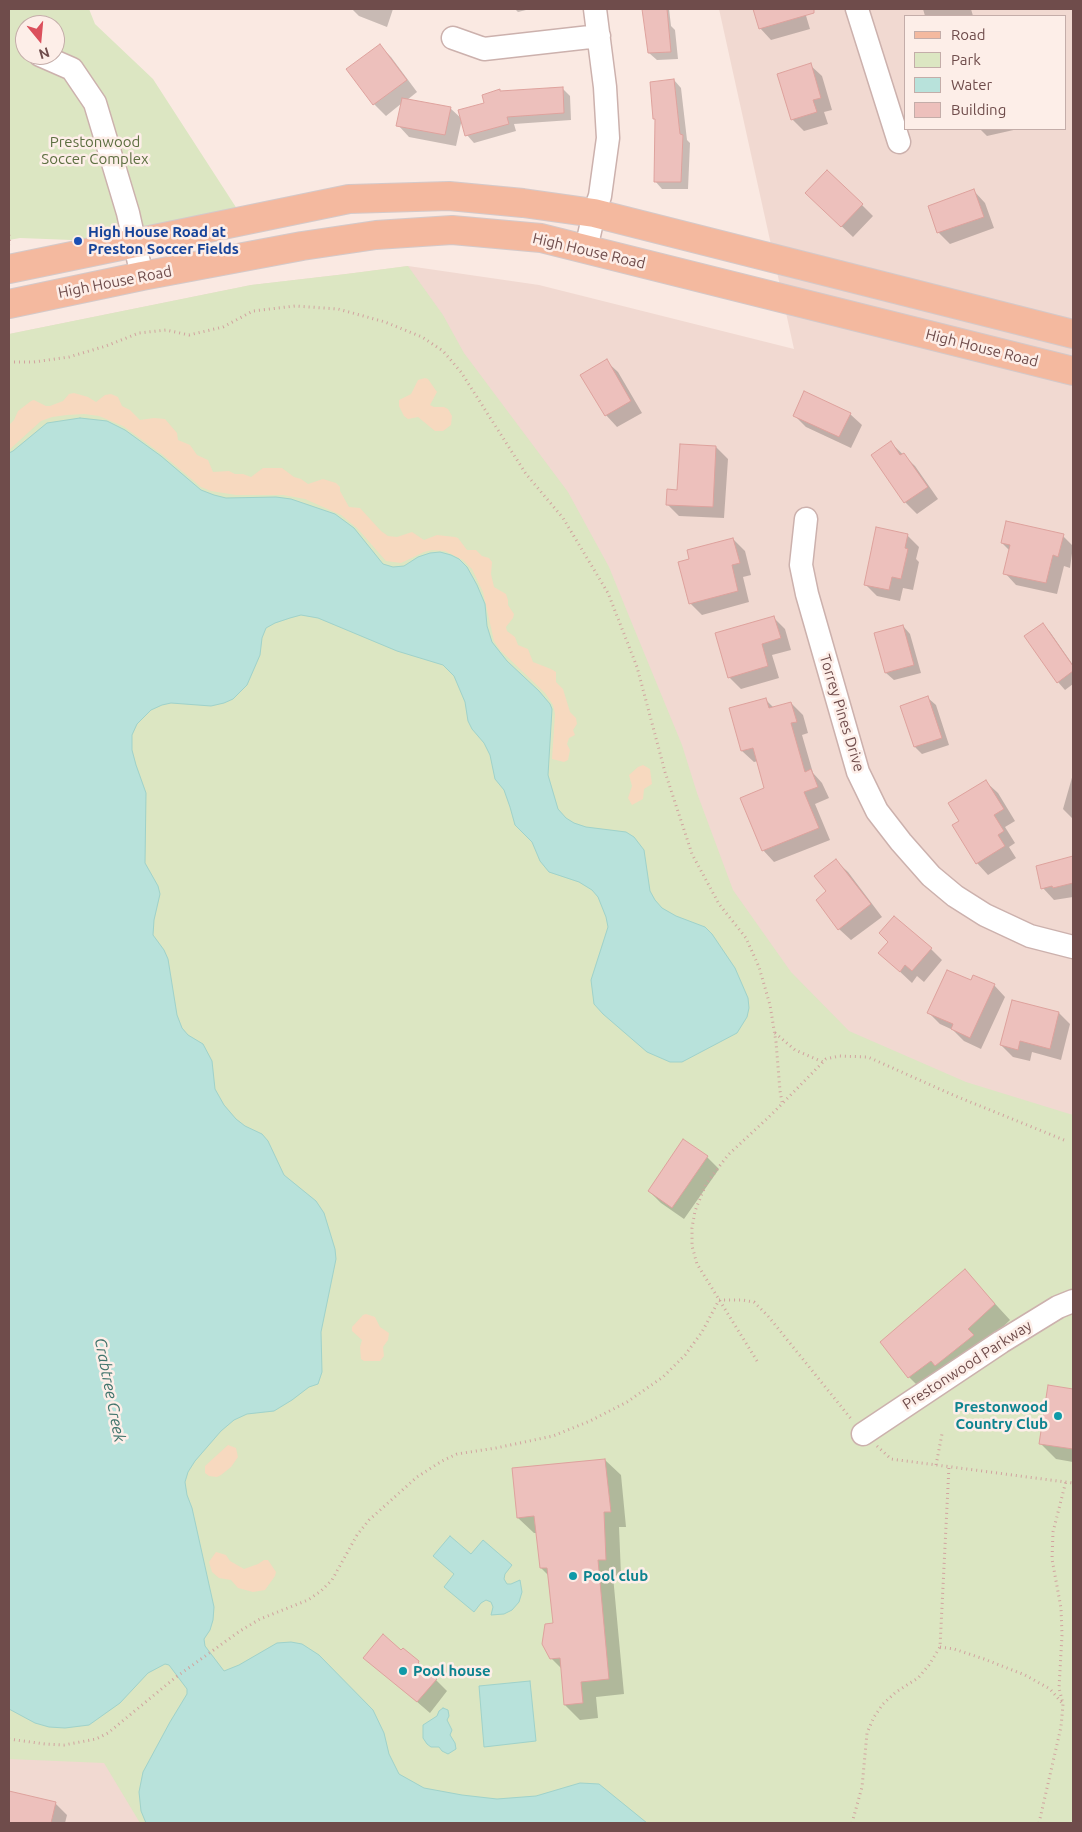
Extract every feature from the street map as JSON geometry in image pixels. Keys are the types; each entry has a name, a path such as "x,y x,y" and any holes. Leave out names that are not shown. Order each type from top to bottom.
{"main road":[{"path":"9,257 135,242 349,199 449,196 523,203 594,213 1073,334"},
{"name":"High House Road","path":"9,304 142,276 339,241 376,235 452,230 541,238 1073,371"}],"street":[{"path":"586,249 600,196 608,138 605,87 595,9"},
{"path":"857,9 898,142"},
{"path":"453,38 484,49 599,36"},
{"path":"61,65 72,70 95,103 119,181 142,276"},
{"name":"Torrey Pines Drive","path":"806,520 801,565 807,594 858,772 877,811 931,876 956,896 985,915 1030,936 1073,947"},
{"name":"Prestonwood Parkway","path":"863,1434 1001,1342 1058,1307 1073,1301"}],"path":[{"path":"9,235 9,257"},
{"path":"9,362 34,362 69,357 106,346 139,333 166,330 189,335 223,327 253,311 295,306 338,309 385,322 422,337 443,351 461,372 526,474 562,518 608,593 637,667 665,772 692,854 719,904 746,938 759,967 770,1005 782,1102"},
{"path":"774,1032 794,1050 823,1062"},
{"path":"757,1361 697,1264 692,1246 692,1228 695,1211 706,1184 728,1155 826,1059 839,1056 868,1057 953,1095 1064,1140"},
{"path":"719,1300 754,1302 768,1316 863,1434 891,1459 1073,1482"},
{"path":"9,1739 64,1745 96,1739 108,1733 176,1677 240,1630 260,1619 308,1600 321,1591 332,1580 357,1536 369,1520 417,1477 457,1454 553,1436 590,1421 627,1402 663,1377 685,1355 702,1332 719,1300"},
{"path":"936,1465 942,1434"},
{"path":"852,1823 862,1788 867,1733 874,1717 883,1704 896,1692 918,1678 930,1665 940,1647 949,1466"},
{"path":"1039,1823 1061,1727 1063,1704 1059,1688 1062,1635 1061,1608 1052,1559 1053,1532 1066,1481"},
{"path":"940,1647 954,1649 1025,1675 1050,1689 1063,1704"}],"shaded area":[{"name":"Prestonwood Country Club","path":"719,9 1073,9 1073,1823 9,1823 9,334 251,285 408,266 539,285 794,349"}],"green space":[{"name":"Prestonwood Soccer Complex","path":"9,9 89,9 95,24 153,79 239,212 99,237 72,240 20,238 9,240"},
{"name":"Prestonwood Country Club","path":"408,266 443,315 464,353 568,492 609,567 682,745 697,793 733,890 791,972 849,1031 966,1082 1073,1115 1073,1823 140,1823 104,1763 9,1759 9,334 251,285"}],"sand":[{"path":"428,379 437,392 430,405 448,409 452,416 451,425 443,431 435,431 418,417 408,419 404,416 399,406 399,400 411,394 418,380"},
{"path":"74,393 88,397 96,402 105,395 111,394 118,397 122,406 130,410 140,420 165,419 177,433 178,440 190,445 197,455 208,460 213,472 229,471 251,477 263,468 282,468 308,484 323,479 336,483 340,487 340,491 349,507 360,508 388,536 397,537 412,532 424,540 437,535 455,537 458,538 467,550 476,550 482,556 489,558 492,562 491,574 494,587 506,594 508,605 514,614 506,627 507,631 515,637 518,645 528,649 533,662 556,672 556,682 563,689 570,712 576,718 577,724 573,730 575,735 569,738 567,744 570,750 568,760 564,762 552,759 555,714 553,705 545,693 500,650 494,641 483,592 472,569 463,560 445,551 432,550 401,563 386,561 357,528 341,515 305,499 283,495 236,495 211,491 201,487 163,455 123,426 99,416 84,414 67,415 41,421 9,450 9,425 14,420 18,411 34,400 50,406 63,401 69,394"},
{"path":"643,765 650,769 652,784 644,789 643,799 632,805 628,798 632,786 629,775"},
{"path":"366,1314 375,1317 380,1327 389,1333 388,1340 383,1347 384,1356 380,1361 364,1361 361,1359 360,1347 362,1340 352,1331 352,1327"},
{"path":"228,1445 236,1448 238,1457 231,1467 221,1475 217,1477 209,1476 205,1473 205,1466"},
{"path":"216,1552 226,1555 230,1561 244,1569 268,1560 276,1572 275,1576 265,1590 253,1592 238,1588 231,1580 219,1578 212,1572 209,1562"}],"water":[{"name":"Crabtree Creek","path":"80,418 107,421 125,430 161,456 201,490 214,495 226,498 276,497 291,499 335,514 354,528 383,564 393,567 404,566 418,557 440,552 459,559 467,567 485,604 487,626 492,642 507,661 539,691 552,709 548,775 558,809 566,818 574,823 586,827 626,832 634,837 644,850 650,891 655,900 662,908 676,916 705,927 712,934 735,968 748,998 749,1008 747,1017 737,1033 682,1062 670,1062 647,1052 603,1014 594,1004 591,980 608,927 598,897 592,890 579,882 549,872 540,861 532,842 515,825 504,790 495,779 490,755 468,721 465,702 454,676 443,665 397,651 318,618 301,615 275,623 266,628 262,638 260,655 247,685 233,699 211,706 171,703 162,705 151,710 137,724 132,735 132,750 146,793 145,863 158,886 160,894 154,920 153,935 168,959 177,1015 182,1028 188,1035 203,1044 212,1061 215,1089 224,1105 245,1126 262,1134 268,1141 284,1175 316,1201 324,1213 335,1249 336,1259 321,1332 322,1372 318,1384 309,1387 274,1411 247,1414 234,1420 221,1431 188,1472 185,1482 187,1495 192,1508 214,1607 210,1630 204,1639 205,1646 224,1671 239,1665 277,1643 291,1642 302,1644 319,1655 373,1710 384,1733 389,1754 399,1774 424,1788 497,1799 536,1796 580,1783 599,1784 647,1823 146,1823 141,1811 139,1792 143,1772 187,1694 187,1689 169,1665 165,1664 148,1673 120,1703 89,1725 65,1728 49,1727 35,1723 9,1709 9,453 47,423"},
{"path":"450,1536 471,1554 483,1540 512,1565 505,1574 504,1579 507,1584 520,1580 522,1592 519,1602 512,1610 504,1614 491,1615 493,1607 491,1602 486,1600 474,1612 444,1587 454,1574 433,1556"},
{"path":"530,1681 536,1741 484,1747 479,1686"},
{"path":"443,1708 448,1710 449,1716 447,1720 452,1730 450,1735 456,1749 448,1754 439,1747 431,1747 423,1738 423,1725 437,1716"}],"building":[{"path":"642,9 667,9 671,52 648,53"},
{"path":"753,9 814,9 814,13 759,29"},
{"path":"380,44 407,80 373,105 346,69"},
{"path":"811,63 821,98 813,100 817,112 791,120 777,74"},
{"path":"674,79 680,134 683,135 681,182 654,182 655,119 653,119 650,82"},
{"path":"563,87 564,113 507,117 509,124 465,136 458,110 484,103 482,95 500,89 500,91"},
{"path":"402,98 451,107 445,135 396,126"},
{"path":"827,170 863,204 841,227 805,193"},
{"path":"974,189 984,217 937,233 928,206"},
{"path":"607,359 631,401 605,416 580,375"},
{"path":"804,391 851,413 839,437 793,416"},
{"path":"891,441 900,455 904,453 928,487 904,503 871,455"},
{"path":"680,444 716,446 713,507 666,505 667,489 677,490"},
{"path":"1006,521 1064,534 1058,557 1053,555 1046,583 1003,574 1010,545 1001,543"},
{"path":"876,527 908,534 905,548 908,549 901,579 892,577 889,590 864,585"},
{"path":"733,538 740,563 732,565 738,591 689,604 678,562 689,559 687,550"},
{"path":"774,616 781,638 762,644 768,666 728,678 715,633"},
{"path":"1043,623 1073,666 1073,671 1057,683 1024,636"},
{"path":"903,625 914,665 885,673 874,633"},
{"path":"928,696 942,738 914,747 900,706"},
{"path":"766,698 769,708 791,702 797,722 791,723 805,772 811,769 818,787 804,792 819,828 762,851 740,798 764,788 753,748 741,751 729,708"},
{"path":"986,780 1004,809 994,815 1004,831 998,835 1005,846 976,864 952,825 959,821 948,803"},
{"path":"1073,856 1073,883 1041,889 1036,866"},
{"path":"836,859 871,904 838,930 816,900 826,891 814,876"},
{"path":"894,916 932,948 912,971 905,965 900,972 878,953 888,942 879,933"},
{"path":"947,970 971,980 973,975 995,984 970,1038 951,1029 953,1024 927,1013"},
{"path":"1012,1000 1059,1012 1050,1049 1020,1041 1018,1050 1000,1045"},
{"path":"683,1139 708,1156 672,1208 648,1191"},
{"path":"965,1269 995,1304 968,1329 974,1335 935,1366 931,1361 908,1378 880,1342"},
{"name":"Prestonwood Country Club","path":"1048,1385 1073,1389 1073,1449 1039,1444"},
{"name":"Pool club","path":"605,1459 611,1512 604,1512 606,1560 598,1560 609,1679 581,1682 583,1703 564,1705 560,1658 550,1659 542,1644 545,1624 553,1623 547,1568 540,1568 534,1516 517,1518 512,1468"},
{"name":"Pool house","path":"383,1634 401,1650 403,1648 419,1661 418,1664 437,1679 417,1702 363,1658"},
{"path":"9,1791 56,1802 51,1823 9,1823"}],"place":[{"name":"High House Road at Preston Soccer Fields","path":"78,241"},
{"name":"Prestonwood Country Club","path":"1058,1416"},
{"name":"Pool club","path":"573,1576"},
{"name":"Pool house","path":"403,1671"}]}
